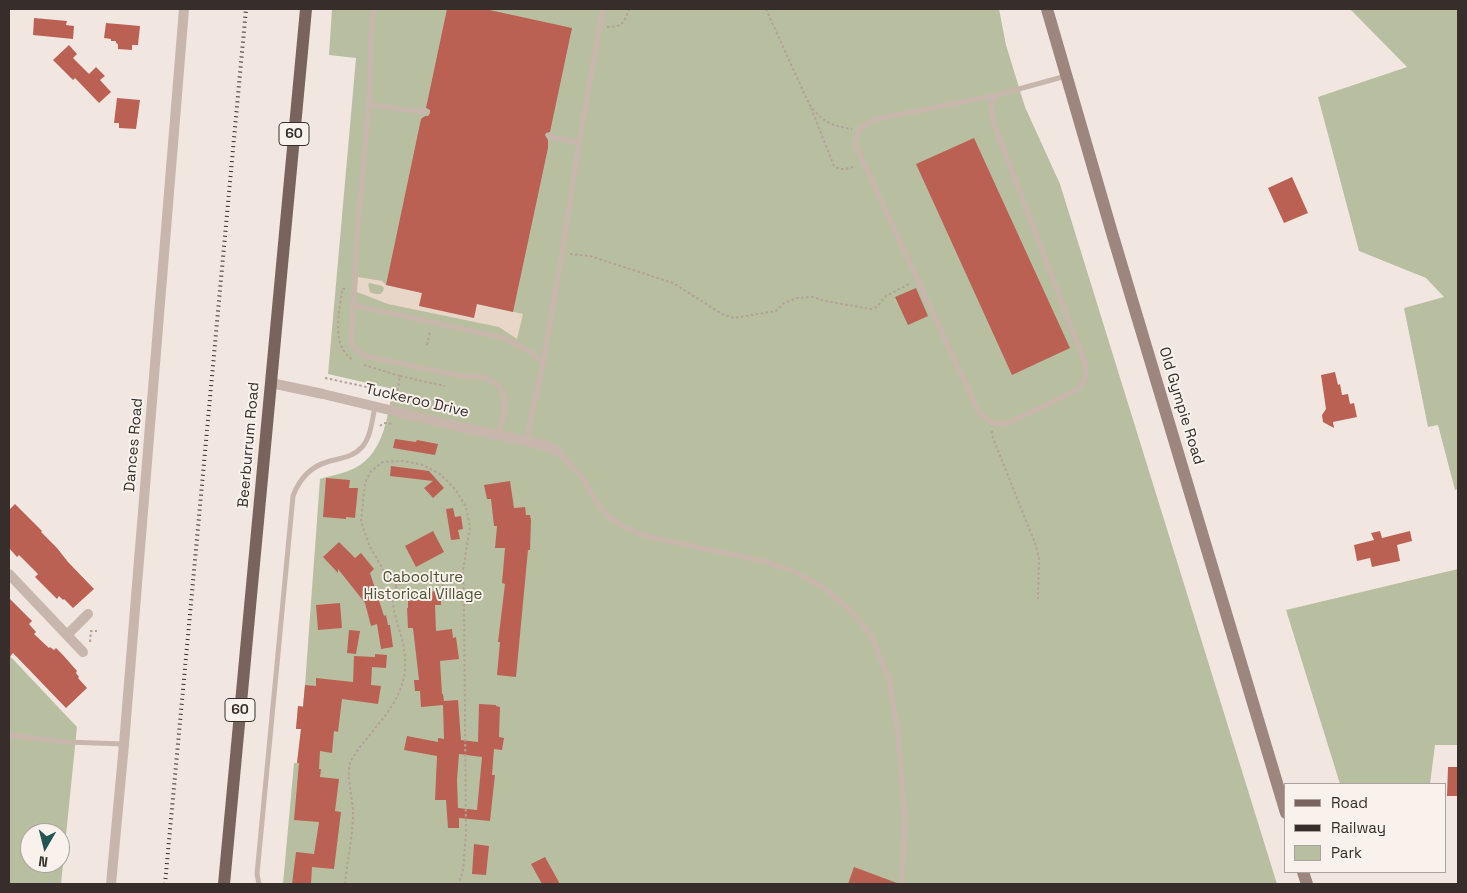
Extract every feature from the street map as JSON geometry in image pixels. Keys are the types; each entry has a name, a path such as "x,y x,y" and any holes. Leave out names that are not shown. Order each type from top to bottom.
{"main road":[{"name":"Beerburrum Road","path":"224,884 306,9"},
{"name":"Old Gympie Road","path":"1047,9 1112,233 1284,806"}],"street":[{"name":"Dances Road","path":"112,884 184,9"},
{"name":"Tuckeroo Drive","path":"270,383 544,445 557,451"},
{"path":"9,574 81,650"},
{"path":"67,635 88,614"}],"lane":[{"path":"375,9 372,18 369,105 357,236 351,343 357,351 366,356 460,376 480,377 490,380 498,386 504,397 505,412 498,435"},
{"path":"526,441 543,363 578,143 603,9"},
{"path":"997,94 991,102 993,121 1086,366 1086,378 1077,390 1006,424 992,423 979,413 855,144 859,130 873,120 997,94 1067,76"},
{"path":"369,105 426,112"},
{"path":"548,136 578,143"},
{"path":"352,305 505,338 532,353 543,363"},
{"path":"259,884 257,874 293,496 296,486 311,469 327,462 350,456 362,446 371,428 375,407"},
{"path":"557,451 581,476 597,503 610,518 626,528 650,536 768,562 795,572 824,588 849,609 871,635 889,680 898,732 905,819 902,884"},
{"path":"9,735 67,742 124,744"}],"path":[{"path":"600,25 617,27 621,25 629,9"},
{"path":"766,9 809,104 834,166 839,170 864,164"},
{"path":"809,104 819,117 828,123 838,127 859,130"},
{"path":"562,253 590,256 673,283 722,314 734,318 776,311 784,304 796,298 814,297 825,301 871,309 877,307 886,296 918,280"},
{"path":"400,376 445,386"},
{"path":"325,378 451,406"},
{"path":"992,423 993,438 1035,543 1039,558 1038,599"},
{"path":"397,586 385,573 369,545 361,521 365,482 372,470 383,462 404,461 423,465 440,474 456,490 466,507 470,527 463,570 466,833 463,870 459,884"},
{"path":"345,884 353,814 349,774 350,764 360,747 388,712 400,692 404,677 403,642 392,601 392,592 407,579 422,579 439,583 454,592 464,603"},
{"path":"81,650 83,644 90,644 91,630 97,631"}],"green space":[{"name":"Caboolture Historical Village","path":"332,9 999,9 1006,45 1025,107 1060,184 1277,884 283,884 294,763 297,763 301,729 296,729 298,706 303,706 320,479 351,470 360,465 375,450 387,420 393,389 328,374 356,58 329,55"},
{"path":"1350,9 1458,9 1458,489 1455,490 1438,425 1428,427 1404,308 1444,297 1426,278 1359,251 1318,97 1407,67"},
{"path":"1458,569 1458,745 1435,745 1430,783 1340,783 1286,610"},
{"path":"9,655 77,727 67,823 20,823 20,873 62,873 61,884 9,884"}],"shaded area":[{"path":"358,277 382,281 386,285 422,293 419,306 477,304 523,314 517,339 499,327 388,304 357,292","holes":["368,284 384,288 381,294 375,294 370,292"]}],"building":[{"path":"447,9 485,9 572,28 550,132 545,135 548,140 548,148 513,312 477,304 474,318 419,306 422,293 386,285 421,119 430,113 430,110 426,108"},
{"path":"34,18 67,21 66,25 74,26 73,39 33,35"},
{"path":"106,23 140,26 138,45 132,45 132,50 118,49 116,41 104,38"},
{"path":"69,45 77,54 73,58 89,74 96,67 105,76 100,80 111,92 99,103 75,78 73,80 53,60"},
{"path":"117,98 140,100 136,129 119,128 119,123 114,123"},
{"path":"974,138 1070,348 1012,375 916,164"},
{"path":"1292,177 1308,213 1284,223 1268,188"},
{"path":"916,288 928,316 908,325 895,297"},
{"path":"1335,372 1342,395 1348,394 1350,404 1354,403 1357,417 1333,422 1334,428 1323,422 1322,415 1326,409 1321,375"},
{"path":"395,439 416,442 417,440 438,444 435,455 393,448"},
{"path":"391,466 429,471 444,488 433,498 424,488 433,481 390,476"},
{"path":"326,478 350,480 349,488 358,488 355,518 323,517"},
{"path":"510,481 514,508 525,507 526,515 530,515 531,520 530,550 528,550 516,677 497,675 500,642 498,642 505,584 502,583 505,548 495,548 497,526 494,526 491,499 487,499 484,485"},
{"path":"15,504 94,589 73,608 59,596 57,599 35,577 38,574 9,548 9,510"},
{"path":"453,508 455,517 461,516 463,529 458,530 460,539 451,540 446,509"},
{"path":"433,531 444,552 416,567 405,546"},
{"path":"1380,531 1382,538 1410,531 1412,541 1397,545 1400,561 1372,567 1370,558 1357,561 1354,545 1374,540 1371,533"},
{"path":"339,542 355,558 361,553 374,569 370,573 384,616 386,615 388,625 390,625 393,647 381,649 377,624 371,626 365,603 338,569 338,573 323,557"},
{"path":"441,591 441,605 435,605 436,631 452,629 453,638 456,637 459,659 440,661 442,694 444,701 458,700 461,740 478,742 479,704 500,707 499,737 504,738 502,750 494,749 492,775 495,775 490,821 459,818 459,828 448,828 446,800 435,800 437,756 404,750 407,736 438,742 438,738 444,739 443,705 421,707 420,691 415,691 414,680 419,680 413,628 408,628 407,608 408,597 412,597 411,592","holes":["459,754 482,757 477,810 458,808 457,780"]},
{"path":"9,598 32,621 29,624 36,632 34,634 49,648 54,650 56,648 63,655 77,671 78,678 87,688 66,708 13,653 9,658"},
{"path":"340,603 342,628 318,630 316,605"},
{"path":"349,630 360,631 356,654 347,653"},
{"path":"375,654 387,655 386,668 372,667 371,685 381,686 378,704 342,699 338,732 334,731 332,753 320,751 320,777 339,779 335,811 341,812 334,869 312,867 311,884 292,884 296,852 314,854 319,822 294,820 301,729 296,729 298,706 303,707 305,685 316,686 316,678 353,682 354,656 375,657"},
{"path":"1448,767 1458,767 1458,796 1447,796"},
{"path":"474,844 489,846 486,875 472,874"},
{"path":"545,857 560,884 542,884 531,864"},
{"path":"854,867 897,883 848,884"}],"railway":[{"path":"165,884 246,9"}]}
